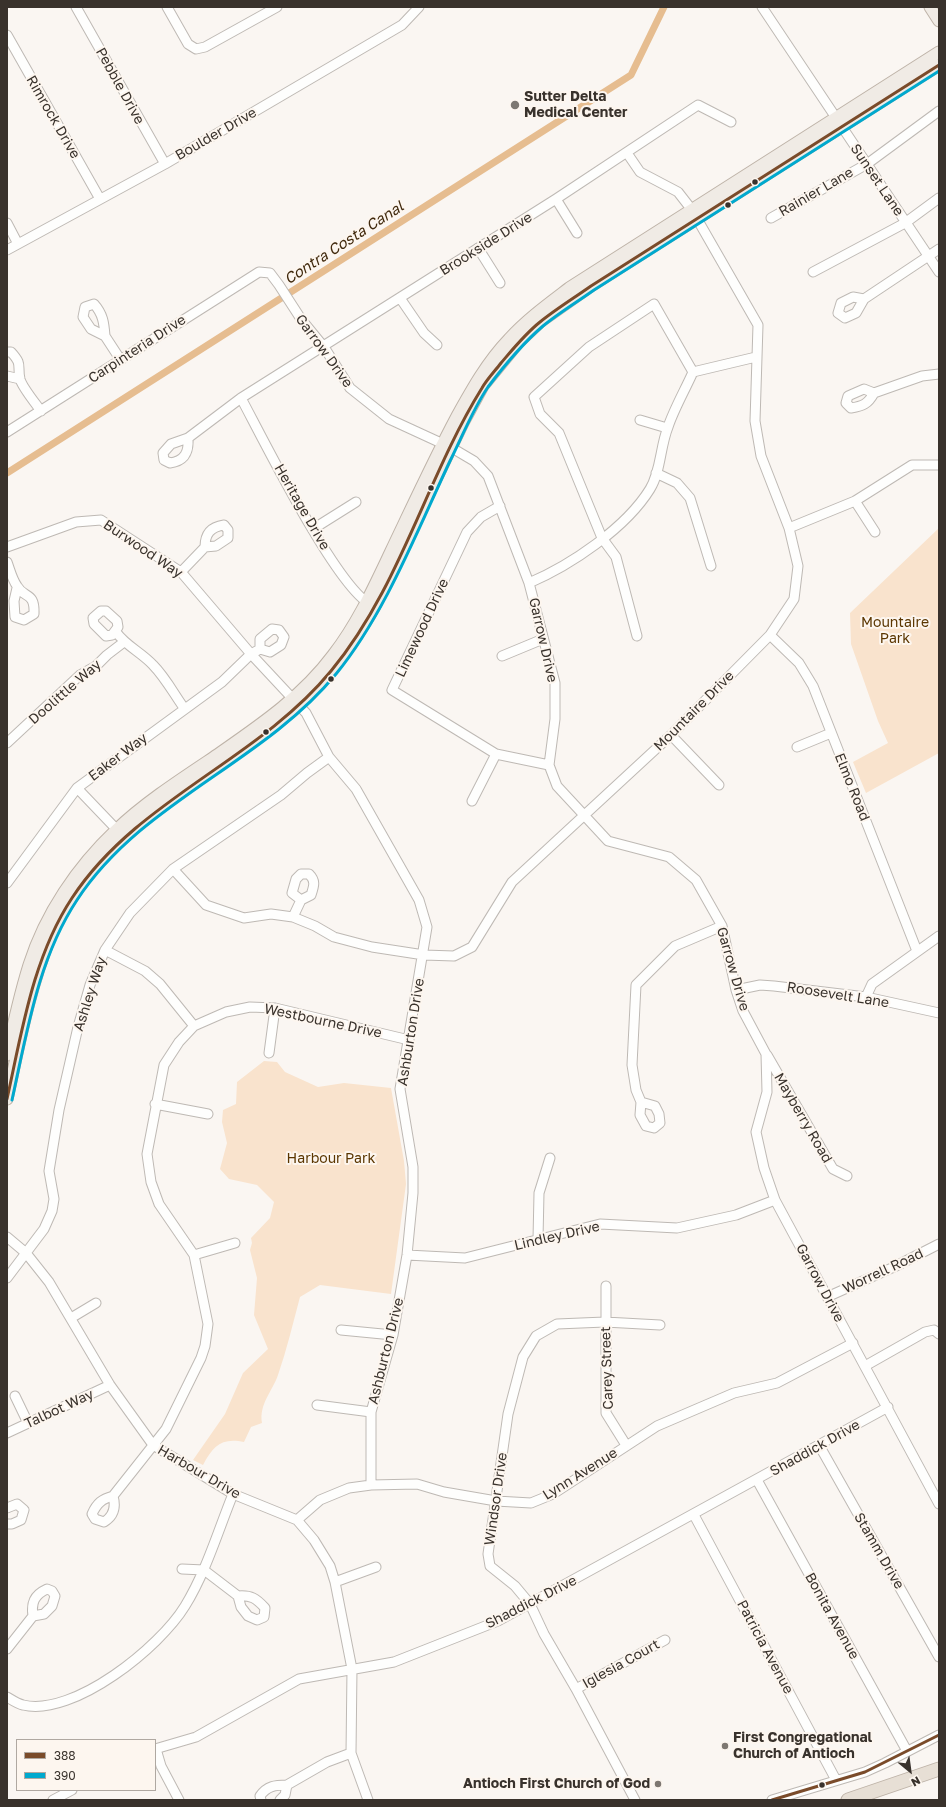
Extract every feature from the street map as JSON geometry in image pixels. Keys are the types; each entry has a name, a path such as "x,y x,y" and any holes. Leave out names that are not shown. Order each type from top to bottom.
{"highway":[{"path":"848,1800 939,1769"}],"main road":[{"path":"930,7 939,21"},
{"path":"7,1099 13,1038 29,965 53,910 83,865 170,788 266,720 295,702 315,678 371,604 479,377 509,338 533,316 569,288 694,214 839,122 939,52"},
{"path":"839,122 939,65"},
{"path":"7,1055 13,1038"}],"street":[{"name":"Pebble Drive","path":"76,7 165,164"},
{"path":"167,7 188,44 196,49 205,47 277,7"},
{"name":"Boulder Drive","path":"7,250 165,164 402,25 419,7"},
{"name":"Sunset Lane","path":"762,7 939,272"},
{"name":"Rimrock Drive","path":"7,35 100,199"},
{"name":"Brookside Drive","path":"188,438 241,398 324,347 556,199 698,105 731,122"},
{"name":"Rainier Lane","path":"771,218 867,164 939,111"},
{"name":"Mountaire Drive","path":"173,869 206,905 244,918 271,914 293,917 315,926 334,937 372,947 424,954 454,956 472,947 512,882 582,815 671,735 770,634 794,600 798,566 789,528 760,449 755,421 758,325 694,214 678,192 640,172 627,153"},
{"path":"813,272 906,223 939,198"},
{"path":"556,199 577,233"},
{"path":"7,223 18,244"},
{"path":"478,248 500,283"},
{"path":"864,299 939,249"},
{"name":"Carpinteria Drive","path":"7,432 259,272 270,273"},
{"name":"Garrow Drive","path":"270,273 293,308 324,347 350,388 389,419 447,446 474,461 488,476 529,583 554,683 555,719 549,765 557,786 582,815 608,840 669,857 696,880 722,926 736,990 744,1012 766,1054 767,1092 756,1132 764,1168 775,1200 939,1504"},
{"path":"400,298 424,333 437,346"},
{"path":"637,636 616,558 602,538 558,433 540,414 534,397 589,347 654,304 693,372"},
{"path":"105,336 120,359"},
{"path":"7,352 11,352 17,358 20,367 20,379 41,411"},
{"path":"693,372 756,357"},
{"path":"529,583 553,572 627,519 650,488 656,473 667,428 693,372"},
{"path":"874,393 922,376 939,374"},
{"path":"7,376 20,379"},
{"name":"Heritage Drive","path":"241,398 324,549 359,596 371,604"},
{"path":"640,420 667,428"},
{"path":"789,528 855,500 912,465 939,465"},
{"path":"656,473 677,483 690,498 711,566"},
{"path":"855,500 875,532"},
{"path":"313,529 356,502"},
{"name":"Limewood Drive","path":"500,506 481,517 467,532 392,690 496,754 549,765"},
{"name":"Burwood Way","path":"7,547 76,522 101,520 181,572 251,654 295,702"},
{"path":"181,572 205,547"},
{"path":"7,562 17,588"},
{"path":"116,632 124,642 138,651 154,666 184,708"},
{"name":"Elmo Road","path":"770,634 799,663 813,686 917,951"},
{"path":"502,656 543,639"},
{"name":"Doolittle Way","path":"7,743 80,675 96,666 106,655 124,642"},
{"name":"Eaker Way","path":"7,883 77,788 184,708 222,682 251,654 260,649"},
{"name":"Ashburton Drive","path":"295,702 306,713 329,757 356,789 419,900 428,927 410,1040 400,1089 413,1167 413,1193 407,1255 393,1336 371,1412 371,1485"},
{"path":"797,747 831,733"},
{"path":"671,735 719,786"},
{"path":"472,801 496,754"},
{"name":"Ashley Way","path":"7,1278 44,1229 52,1212 54,1199 49,1171 58,1118 78,1027 90,985 105,950 130,913 173,869 281,795 329,757"},
{"path":"77,788 120,833"},
{"path":"293,917 301,900"},
{"path":"641,1102 636,1090 632,1066 636,985 675,946 722,926"},
{"path":"866,997 872,984 939,936"},
{"path":"105,950 145,971 160,984 194,1026"},
{"name":"Roosevelt Lane","path":"736,990 760,985 774,986 866,997 939,1013"},
{"name":"Westbourne Drive","path":"113,1496 166,1429 205,1346 208,1324 194,1255 159,1204 151,1182 147,1154 164,1064 179,1042 194,1026 226,1012 250,1007 276,1008 410,1040"},
{"path":"269,1053 276,1008"},
{"name":"Mayberry Road","path":"766,1054 833,1169 847,1176"},
{"path":"156,1104 208,1114"},
{"path":"538,1239 539,1193 550,1158"},
{"name":"Lindley Drive","path":"407,1255 464,1258 600,1224 678,1228 736,1215 775,1200"},
{"name":"Harbour Drive","path":"7,1237 26,1253 49,1282 110,1385 153,1445 233,1494 297,1520 314,1540 330,1566 335,1582 352,1668 351,1754 368,1800"},
{"path":"194,1255 235,1243"},
{"name":"Worrell Road","path":"827,1297 894,1267 939,1244"},
{"name":"Carey Street","path":"606,1286 606,1413 626,1445"},
{"path":"71,1318 96,1303"},
{"name":"Windsor Drive","path":"635,1800 576,1689 544,1634 530,1604 515,1586 490,1566 488,1554 508,1414 523,1357 536,1336 557,1324 605,1322 660,1326"},
{"path":"341,1330 393,1336"},
{"path":"865,1366 925,1332 934,1330 939,1334"},
{"name":"Lynn Avenue","path":"297,1520 320,1500 349,1488 371,1485 417,1484 444,1492 496,1501 531,1503 547,1496 657,1426 734,1392 777,1383 853,1343"},
{"name":"Talbot Way","path":"7,1433 110,1385"},
{"path":"15,1396 28,1423"},
{"path":"317,1405 371,1412"},
{"name":"Shaddick Drive","path":"156,1749 196,1738 299,1679 352,1668 394,1662 498,1622 888,1407"},
{"name":"Stamm Drive","path":"819,1445 939,1657"},
{"name":"Bonita Avenue","path":"757,1480 907,1751"},
{"path":"930,1486 939,1481"},
{"path":"7,1697 23,1705 50,1706 79,1695 138,1659 161,1636 185,1606 204,1570 233,1494"},
{"path":"7,1508 11,1505 18,1505 24,1510 21,1520 12,1524 7,1524"},
{"name":"Patricia Avenue","path":"694,1514 836,1780"},
{"path":"335,1582 376,1567"},
{"path":"182,1569 204,1570 238,1596"},
{"path":"7,1649 33,1616"},
{"name":"Iglesia Court","path":"576,1689 665,1640"},
{"path":"772,1800 865,1772 939,1735"},
{"path":"156,1752 161,1766 179,1800"},
{"path":"261,1800 260,1796 265,1790 275,1785 287,1785 327,1762 351,1754"},
{"path":"280,1800 285,1795 287,1785"},
{"path":"54,1800 70,1791"}],"green space":[{"name":"Mountaire Park","path":"939,528 939,753 866,793 853,762 888,743 878,721 851,644 850,613"},
{"name":"Harbour Park","path":"264,1061 277,1062 285,1072 318,1087 344,1083 391,1088 404,1161 406,1184 391,1294 320,1285 300,1297 278,1375 262,1410 262,1423 251,1427 244,1442 230,1441 219,1444 203,1465 193,1460 225,1414 243,1373 268,1349 254,1315 257,1278 250,1250 252,1243 251,1238 270,1218 274,1202 257,1185 229,1179 220,1169 227,1143 222,1122 223,1110 236,1104 237,1082"}],"waterway":[{"name":"Contra Costa Canal","path":"7,473 631,75 664,7"}],"transit line":[{"name":"388","path":"7,1099 30,995 38,970 59,921 72,898 99,864 129,833 163,806 268,731 301,703 331,671 355,639 376,604 394,569 462,423 486,381 519,342 546,317 591,286 939,65"},
{"name":"390","path":"12,1100 29,1022 43,971 52,947 77,900 104,866 134,836 168,809 273,733 306,705 336,674 354,650 385,599 477,404 488,387 514,355 543,326 594,290 939,71"},
{"name":"388","path":"772,1800 865,1772 939,1735"}],"place":[{"name":"Sutter Delta Medical Center","path":"515,105"},
{"name":"First Congregational Church of Antioch","path":"725,1746"},
{"name":"Antioch First Church of God","path":"658,1784"}]}
